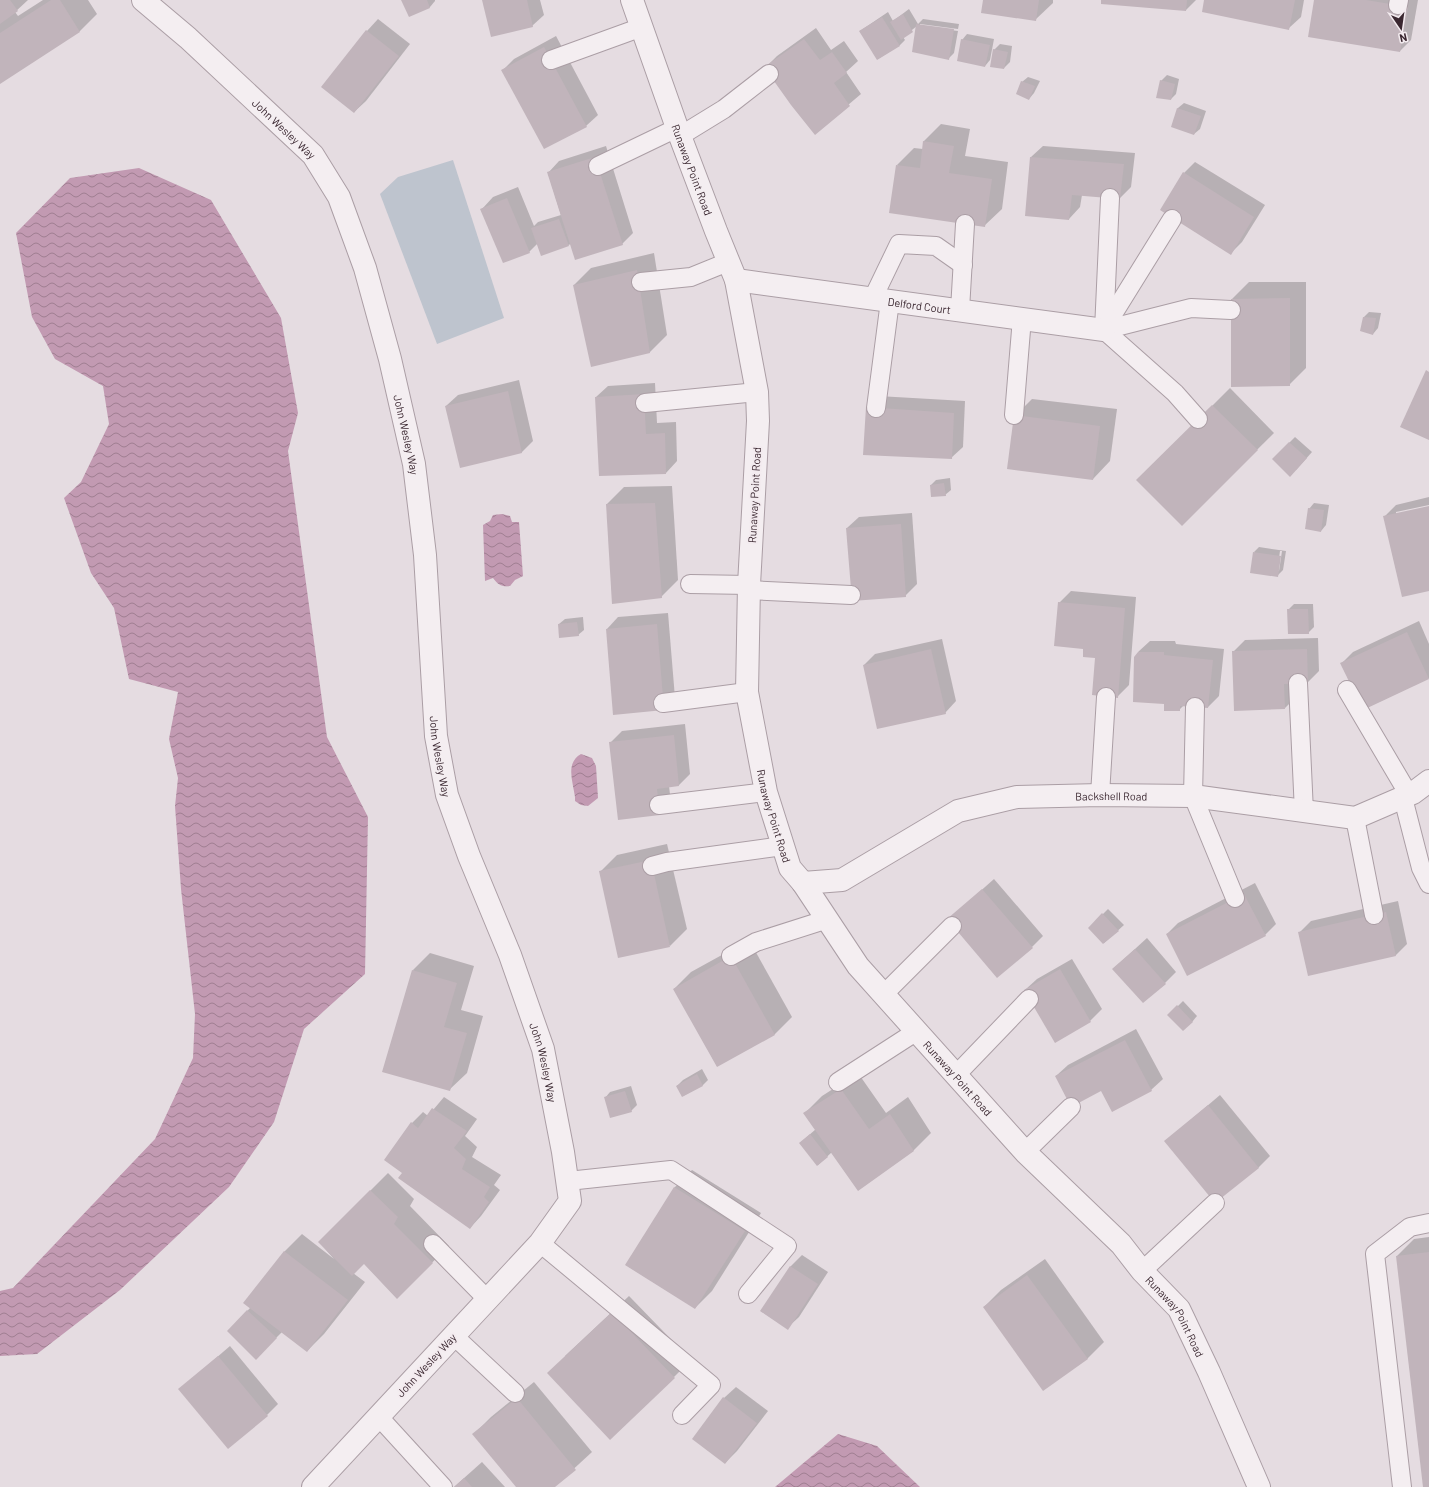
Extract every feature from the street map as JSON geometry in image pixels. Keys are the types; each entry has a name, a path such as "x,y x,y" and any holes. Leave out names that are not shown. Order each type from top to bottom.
{"street":[{"name":"John Wesley Way","path":"143,0 199,48 313,155 339,197 365,268 390,359 414,464 425,555 436,736 447,795 469,856 510,955 543,1049 568,1181 570,1201 540,1243 313,1487"},
{"name":"Runaway Point Road","path":"632,0 678,132 732,271 757,392 758,422 749,588 747,692 766,792 790,868 804,882 858,966 1025,1152 1120,1244 1142,1271 1179,1309 1209,1372 1259,1487"},
{"name":"Delford Court","path":"732,271 881,299 1104,330"},
{"name":"Backshell Road","path":"804,882 842,880 958,810 1017,798 1193,796 1355,818 1406,796 1429,781"}],"lane":[{"path":"551,60 642,26"},
{"path":"598,166 678,132 724,109 769,74"},
{"path":"1104,330 1110,198"},
{"path":"1104,330 1172,218"},
{"path":"960,310 965,224"},
{"path":"876,408 881,299 899,244 936,246 963,265"},
{"path":"640,282 732,271"},
{"path":"1104,330 1191,308 1231,310"},
{"path":"1014,415 1022,318"},
{"path":"1104,330 1175,393 1198,418"},
{"path":"644,403 757,392"},
{"path":"690,584 851,594"},
{"path":"1298,684 1304,812"},
{"path":"1347,690 1406,796 1421,868 1429,884"},
{"path":"664,703 747,692"},
{"path":"1100,796 1106,696"},
{"path":"1196,707 1193,796 1235,898"},
{"path":"659,805 766,792"},
{"path":"1355,818 1374,915"},
{"path":"652,866 667,862 783,846"},
{"path":"731,956 756,942 828,919"},
{"path":"884,994 952,926"},
{"path":"956,1075 1029,999"},
{"path":"838,1082 917,1032"},
{"path":"1025,1152 1071,1107"},
{"path":"568,1181 671,1170 787,1246 748,1294"},
{"path":"1142,1271 1215,1203"},
{"path":"1402,1487 1375,1254 1410,1227 1429,1223"},
{"path":"540,1243 711,1385 682,1415"},
{"path":"433,1244 487,1299"},
{"path":"454,1336 515,1393"},
{"path":"378,1417 443,1487"}],"shaded area":[{"path":"453,160 504,318 437,344 380,194 398,177"}],"water":[{"path":"139,168 211,200 281,318 298,413 288,451 327,737 368,817 365,974 304,1029 274,1122 229,1187 120,1290 37,1354 0,1356 0,1291 13,1288 155,1139 193,1058 195,1014 181,889 175,806 178,778 169,739 178,692 129,679 114,608 91,573 64,498 81,482 109,424 103,386 55,359 32,317 16,233 70,178"},
{"path":"502,514 510,516 512,522 519,522 523,576 515,580 510,586 500,585 493,578 485,581 483,525 490,521 493,515"},
{"path":"581,754 592,758 596,766 598,798 588,806 581,805 575,801 571,773 573,762"},
{"path":"838,1434 877,1446 920,1487 775,1487"}],"building":[{"path":"0,0 10,0 18,11 0,24"},
{"path":"51,0 60,0 80,32 0,84 0,33"},
{"path":"401,0 427,0 430,8 409,17"},
{"path":"482,0 527,0 533,27 491,37"},
{"path":"983,0 1039,0 1036,21 981,13"},
{"path":"1101,0 1187,0 1186,11 1101,4"},
{"path":"1204,0 1295,0 1289,30 1202,12"},
{"path":"1314,0 1366,0 1408,7 1400,52 1308,37"},
{"path":"903,14 913,32 901,40 890,22"},
{"path":"882,17 900,46 877,60 859,31"},
{"path":"916,24 954,29 949,60 912,52"},
{"path":"366,30 399,56 354,113 321,87"},
{"path":"804,39 820,60 832,52 847,73 834,83 850,106 815,135 764,67"},
{"path":"961,39 990,45 985,67 957,61"},
{"path":"544,47 587,127 544,149 501,70"},
{"path":"993,49 1008,52 1004,69 990,67"},
{"path":"1160,80 1175,84 1171,100 1156,98"},
{"path":"1021,81 1035,86 1029,100 1016,94"},
{"path":"1177,108 1201,116 1194,135 1171,127"},
{"path":"923,141 954,146 949,173 992,179 985,227 889,213 896,165 920,168"},
{"path":"595,157 623,245 575,260 547,172"},
{"path":"1030,157 1124,164 1120,199 1072,195 1069,220 1025,216"},
{"path":"1183,172 1254,217 1231,255 1160,210"},
{"path":"507,198 530,253 503,263 480,209"},
{"path":"559,219 569,246 541,256 531,228"},
{"path":"637,270 650,353 591,367 573,285"},
{"path":"1290,298 1290,386 1231,387 1231,299"},
{"path":"1363,317 1376,318 1373,335 1360,331"},
{"path":"1426,370 1429,372 1429,440 1400,427"},
{"path":"508,391 522,453 460,468 445,406"},
{"path":"644,394 646,434 665,433 666,474 599,476 595,397"},
{"path":"1212,405 1258,450 1182,526 1136,480"},
{"path":"866,407 954,413 952,459 863,455"},
{"path":"1014,415 1100,426 1093,480 1007,469"},
{"path":"1289,442 1307,458 1290,477 1272,459"},
{"path":"944,483 946,496 931,497 930,485"},
{"path":"655,503 662,598 612,604 606,504"},
{"path":"1429,506 1429,591 1402,597 1383,516"},
{"path":"1308,508 1324,510 1321,532 1305,529"},
{"path":"901,524 906,597 852,601 846,528"},
{"path":"1253,552 1281,556 1278,577 1250,573"},
{"path":"1058,602 1125,608 1118,698 1092,695 1095,658 1083,657 1083,649 1054,646"},
{"path":"1287,609 1308,609 1309,634 1288,634"},
{"path":"577,622 579,636 559,638 558,624"},
{"path":"657,624 664,710 613,715 606,629"},
{"path":"1407,632 1429,679 1363,710 1340,663"},
{"path":"931,649 946,714 877,729 863,665"},
{"path":"1307,649 1308,683 1284,684 1285,709 1234,711 1232,651"},
{"path":"1138,652 1164,652 1164,655 1213,660 1208,708 1180,706 1180,711 1164,711 1164,704 1133,702 1134,657"},
{"path":"674,735 679,786 657,789 660,815 618,820 609,742"},
{"path":"651,860 670,947 618,958 599,871"},
{"path":"982,889 1033,948 997,978 947,919"},
{"path":"1244,894 1266,936 1187,976 1166,934"},
{"path":"1386,912 1396,956 1308,976 1298,932"},
{"path":"1102,913 1119,931 1103,944 1088,928"},
{"path":"1135,949 1166,984 1143,1003 1112,969"},
{"path":"731,956 775,1035 717,1067 673,989"},
{"path":"1060,969 1091,1022 1055,1043 1024,990"},
{"path":"412,970 457,983 444,1027 467,1033 450,1091 382,1072"},
{"path":"1177,1005 1193,1022 1183,1031 1167,1015"},
{"path":"1125,1040 1152,1091 1112,1112 1101,1091 1071,1107 1055,1076"},
{"path":"697,1074 703,1086 682,1097 676,1086"},
{"path":"841,1089 869,1129 890,1114 914,1151 858,1191 803,1113"},
{"path":"625,1091 632,1112 610,1118 604,1097"},
{"path":"1208,1105 1259,1168 1215,1203 1164,1141"},
{"path":"432,1108 467,1131 454,1148 466,1159 462,1169 490,1187 484,1197 489,1202 470,1229 398,1178 402,1173 384,1160 411,1122 418,1128"},
{"path":"810,1134 828,1157 817,1166 799,1143"},
{"path":"674,1187 745,1231 695,1309 625,1265"},
{"path":"370,1190 398,1217 394,1224 433,1263 397,1299 364,1264 352,1276 318,1242"},
{"path":"284,1251 348,1300 307,1352 243,1303"},
{"path":"1429,1252 1429,1487 1423,1487 1396,1256"},
{"path":"790,1266 818,1284 788,1330 760,1311"},
{"path":"1027,1275 1088,1359 1043,1391 983,1307"},
{"path":"247,1310 277,1338 256,1360 227,1331"},
{"path":"612,1312 675,1378 610,1440 547,1373"},
{"path":"218,1356 268,1416 228,1449 178,1389"},
{"path":"723,1397 757,1423 725,1464 692,1439"},
{"path":"517,1398 576,1470 555,1487 516,1487 472,1434"},
{"path":"464,1478 472,1487 454,1487"}]}
